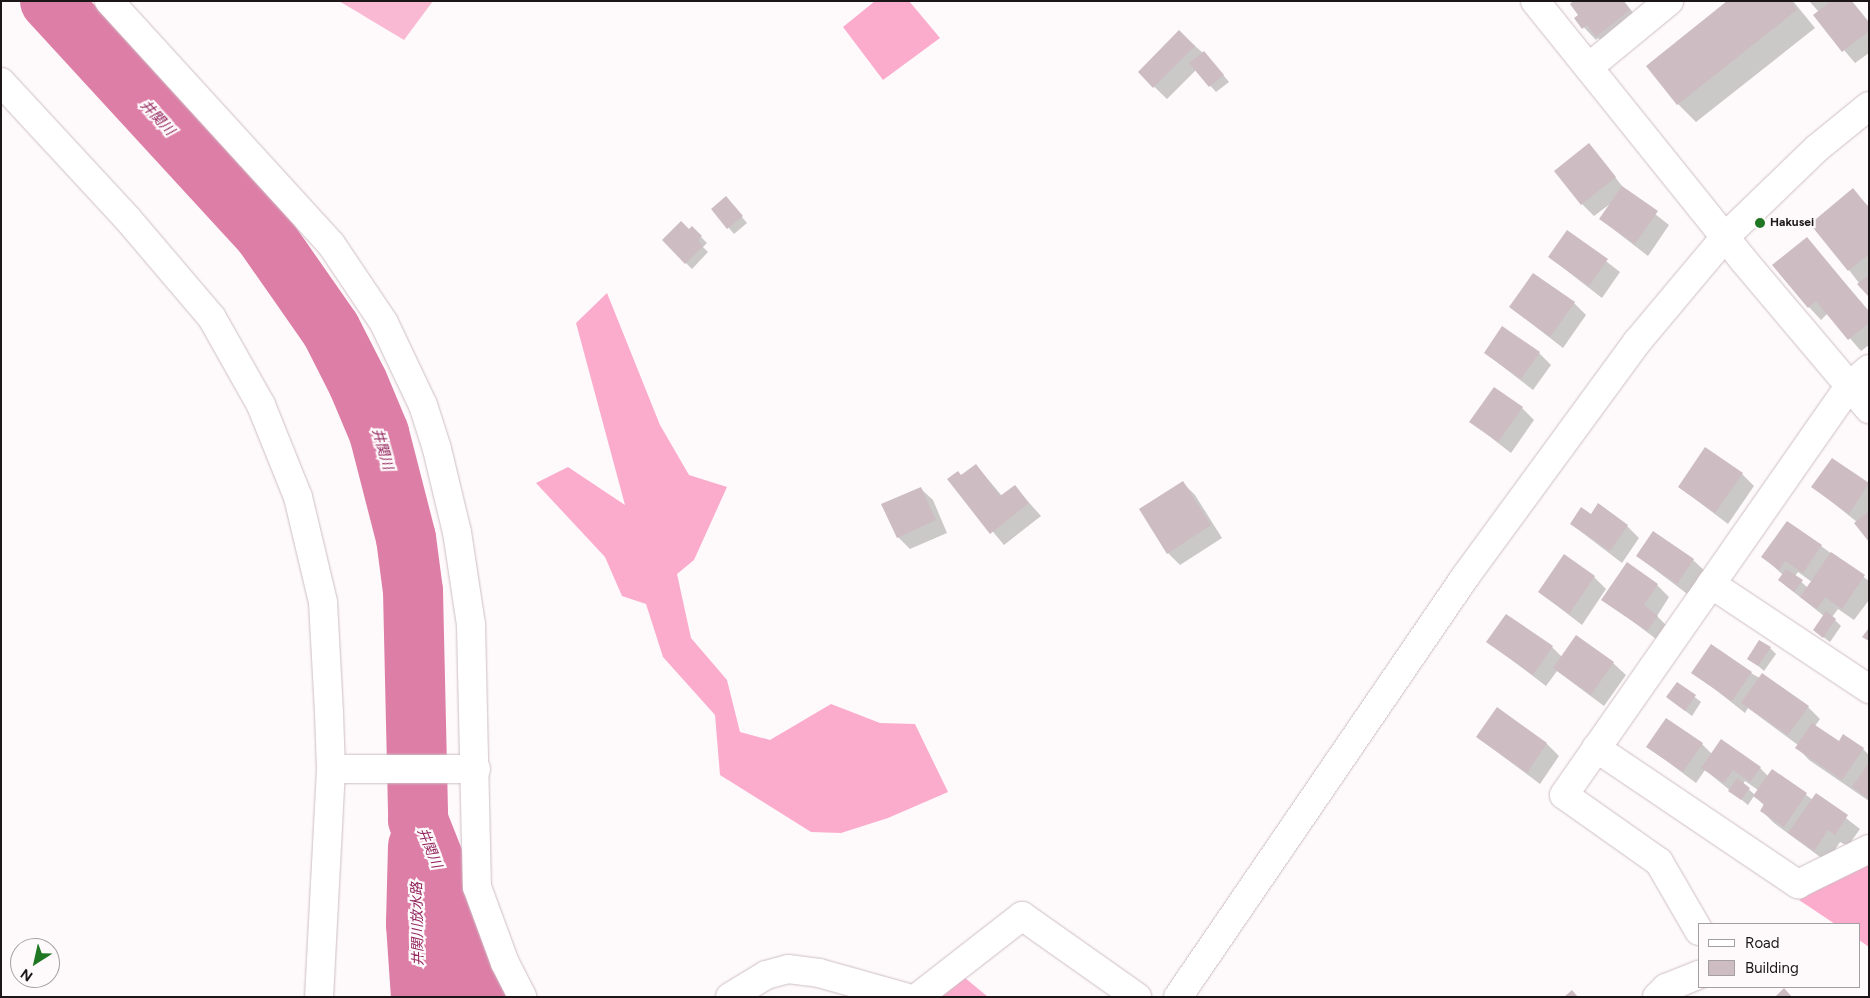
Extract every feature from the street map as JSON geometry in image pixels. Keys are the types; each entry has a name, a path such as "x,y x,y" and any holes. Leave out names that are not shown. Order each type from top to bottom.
{"street":[{"path":"109,1 331,244 359,282 405,363 437,449 457,532 470,625 470,769 477,887 504,963 522,997"},
{"path":"1535,1 1725,238 1859,377 1869,409"},
{"path":"1589,67 1669,1"},
{"path":"1,82 127,218 212,318 261,405 298,497 323,602 331,769 319,997"},
{"path":"1178,997 1465,577 1637,342 1725,238 1816,149 1869,106"},
{"path":"1698,928 1659,862 1564,795 1711,584 1859,377"},
{"path":"1711,584 1869,689"},
{"path":"1596,748 1798,884 1869,849"},
{"path":"331,769 470,769"},
{"path":"918,997 1022,916 1137,997"},
{"path":"730,997 766,975 788,969 819,973 905,997"},
{"path":"1657,997 1666,988 1698,975"}],"shaded area":[{"path":"339,1 433,1 404,40"},
{"path":"875,1 909,1 940,38 883,80 843,27"},
{"path":"607,293 660,425 689,475 727,487 694,560 677,574 691,638 727,680 740,732 770,740 831,704 880,723 915,724 948,792 888,818 841,833 811,832 720,775 715,715 663,657 646,604 622,596 605,557 536,483 568,467 625,505 576,323"},
{"path":"1869,863 1869,947 1860,941 1860,923 1834,923 1799,900"},
{"path":"964,977 988,997 940,997"}],"building":[{"path":"1573,1 1623,1 1630,10 1596,37 1587,25 1582,29 1574,18 1578,15 1570,4"},
{"path":"1727,1 1791,1 1797,10 1677,105 1646,66"},
{"path":"1831,1 1851,1 1869,23 1869,31 1842,52 1813,15"},
{"path":"1179,30 1195,46 1153,88 1138,72"},
{"path":"1204,51 1224,75 1209,87 1189,63"},
{"path":"1589,143 1616,177 1581,205 1554,171"},
{"path":"1622,186 1658,211 1635,244 1599,219"},
{"path":"1853,188 1869,208 1869,254 1848,271 1810,224"},
{"path":"726,196 743,216 727,229 711,209"},
{"path":"681,221 689,229 692,226 702,236 698,240 703,246 685,264 662,240"},
{"path":"1567,230 1608,259 1589,286 1548,257"},
{"path":"1807,237 1869,312 1869,323 1848,340 1816,301 1808,308 1772,265"},
{"path":"1533,273 1575,302 1550,337 1509,307"},
{"path":"1869,275 1869,297 1857,284"},
{"path":"1502,326 1540,352 1521,379 1484,353"},
{"path":"1494,387 1523,407 1498,442 1469,422"},
{"path":"1705,447 1743,473 1715,513 1678,487"},
{"path":"1832,458 1869,483 1849,514 1811,487"},
{"path":"976,464 1000,496 1015,485 1029,503 990,534 947,479 958,471 961,475"},
{"path":"1183,481 1211,525 1167,554 1139,509"},
{"path":"921,487 936,520 897,538 881,504"},
{"path":"1598,503 1628,525 1610,551 1570,524 1581,507 1591,514"},
{"path":"1869,511 1869,542 1854,523"},
{"path":"1787,521 1822,545 1803,573 1785,561 1779,570 1761,557"},
{"path":"1653,531 1694,559 1677,584 1636,556"},
{"path":"1831,552 1865,575 1842,609 1825,597 1817,609 1800,597"},
{"path":"1564,554 1595,576 1569,614 1538,592"},
{"path":"1627,562 1658,584 1644,605 1658,616 1647,631 1601,600"},
{"path":"1786,569 1803,580 1794,592 1778,580"},
{"path":"1826,611 1836,619 1823,638 1813,630"},
{"path":"1506,614 1553,646 1533,675 1486,642"},
{"path":"1869,628 1869,641 1862,637"},
{"path":"1576,635 1614,662 1591,695 1553,668"},
{"path":"1759,640 1771,647 1758,666 1747,659"},
{"path":"1711,644 1752,672 1732,701 1691,673"},
{"path":"1762,673 1809,706 1788,735 1741,703"},
{"path":"1677,682 1696,695 1685,711 1666,697"},
{"path":"1497,707 1547,743 1527,773 1476,737"},
{"path":"1666,718 1703,743 1683,772 1646,747"},
{"path":"1812,723 1839,741 1843,734 1864,748 1842,780 1795,748"},
{"path":"1721,739 1761,767 1750,782 1733,770 1724,783 1701,768"},
{"path":"1869,763 1869,799 1852,787"},
{"path":"1772,769 1807,793 1784,827 1760,811 1764,804 1753,796"},
{"path":"1737,778 1750,788 1741,800 1728,791"},
{"path":"1816,793 1848,815 1835,835 1828,830 1814,851 1788,833"},
{"path":"1784,988 1792,997 1775,997"},
{"path":"1572,990 1578,997 1564,997"}],"waterway":[{"name":"井関川","path":"50,1 264,234 331,330 358,383 379,433 406,538 413,591 418,820 477,968 477,997"},
{"name":"井関川放水路","path":"418,846 416,924 421,997"}],"place":[{"name":"Hakusei","path":"1760,223"}]}
